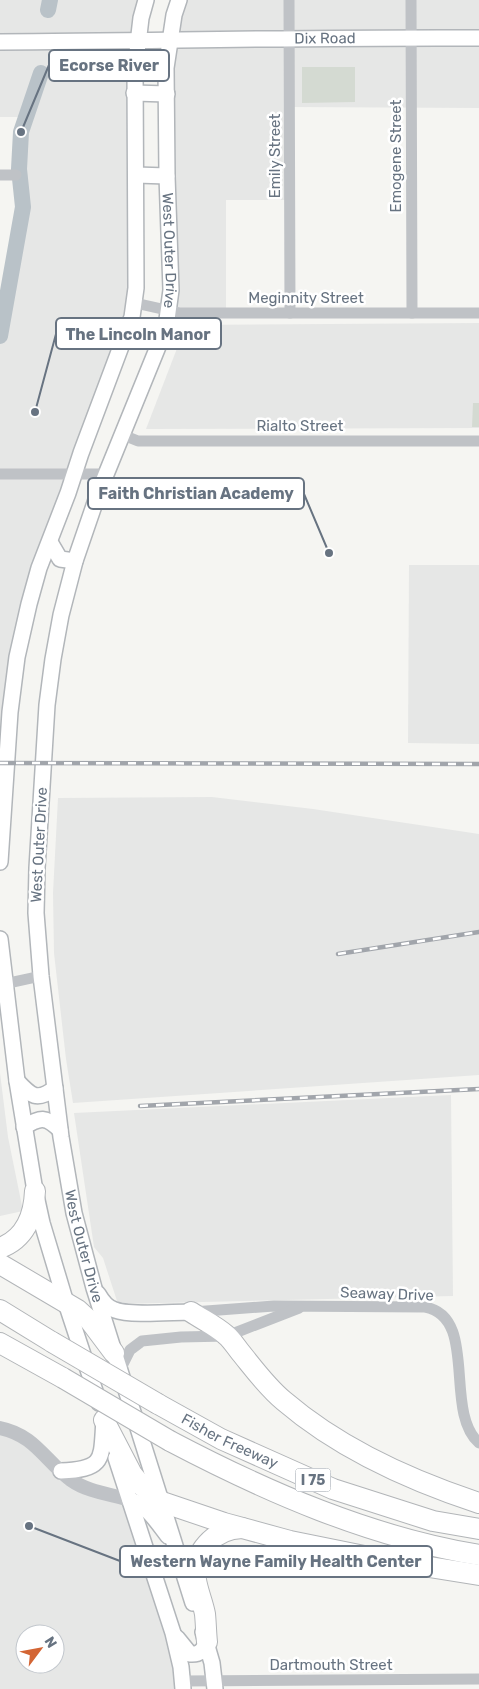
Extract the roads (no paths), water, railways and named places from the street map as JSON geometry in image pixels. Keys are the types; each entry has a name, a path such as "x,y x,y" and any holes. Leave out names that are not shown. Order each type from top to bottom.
{"highway":[{"path":"0,1248 13,1242 26,1227 33,1209 35,1191"},
{"path":"0,1264 78,1310 90,1321 117,1362"},
{"name":"Fisher Freeway","path":"0,1310 158,1404 221,1439 333,1489 433,1521 479,1529"},
{"path":"191,1312 227,1336 260,1376 283,1400 325,1431 357,1451 394,1470 479,1503"},
{"name":"Fisher Freeway","path":"0,1342 170,1441 249,1481 320,1511 393,1535 479,1555"},
{"path":"104,1420 132,1474 141,1485 162,1502 242,1528 346,1554 479,1575"},
{"path":"207,1642 205,1613 196,1580 196,1566 201,1551 212,1539 232,1529 242,1528"}],"main road":[{"name":"West Outer Drive","path":"0,862 6,756 13,684 29,604 39,568 132,317 135,303 136,175 134,94 138,41 146,0"},
{"name":"West Outer Drive","path":"179,0 166,68 171,290 166,327 106,474 75,561 60,624 47,705 36,913 41,976 60,1130 74,1213 94,1288 162,1502 173,1543 207,1642 215,1684"},
{"name":"Dix Road","path":"0,42 289,38 479,38"},
{"path":"134,94 166,94"},
{"path":"136,175 167,176"},
{"path":"50,542 60,559 75,561"},
{"name":"West Outer Drive","path":"0,939 2,985 24,1127 42,1223 173,1633 183,1685"},
{"path":"17,1081 34,1096 41,1096 55,1088"},
{"path":"24,1127 34,1121 43,1119 54,1124 60,1130"},
{"path":"94,1288 103,1302 116,1311 191,1312"},
{"path":"62,1470 84,1470 97,1462 102,1451 104,1420"},
{"path":"130,1500 144,1507 173,1543"},
{"path":"173,1633 190,1654 196,1655 201,1652 207,1642"}],"street":[{"name":"Emily Street","path":"289,0 290,313"},
{"name":"Emogene Street","path":"411,0 412,313"},
{"path":"0,175 16,175"},
{"name":"Meginnity Street","path":"135,303 180,312 479,313"},
{"name":"Rialto Street","path":"123,435 138,441 479,442"},
{"path":"0,474 106,474"},
{"path":"2,985 41,976"},
{"name":"Seaway Drive","path":"117,1362 142,1341 181,1337 227,1336 306,1306"},
{"name":"Seaway Drive","path":"191,1312 250,1307 306,1306 425,1307 438,1310 450,1316 460,1328 467,1344 467,1418 472,1434 479,1443"},
{"path":"0,1428 26,1438 70,1479 81,1486 130,1500"},
{"name":"Dartmouth Street","path":"183,1685 479,1679"}],"waterway":[{"path":"48,10 50,0"},
{"path":"0,336 23,207 19,169 21,132 41,73"}],"railway":[{"path":"0,763 479,764"},
{"path":"338,954 479,932"},
{"path":"140,1106 479,1089"}],"place":[{"name":"Ecorse River","path":"21,132"},
{"name":"The Lincoln Manor","path":"35,412"},
{"name":"Faith Christian Academy","path":"329,553"},
{"name":"Western Wayne Family Health Center","path":"29,1526"}]}
